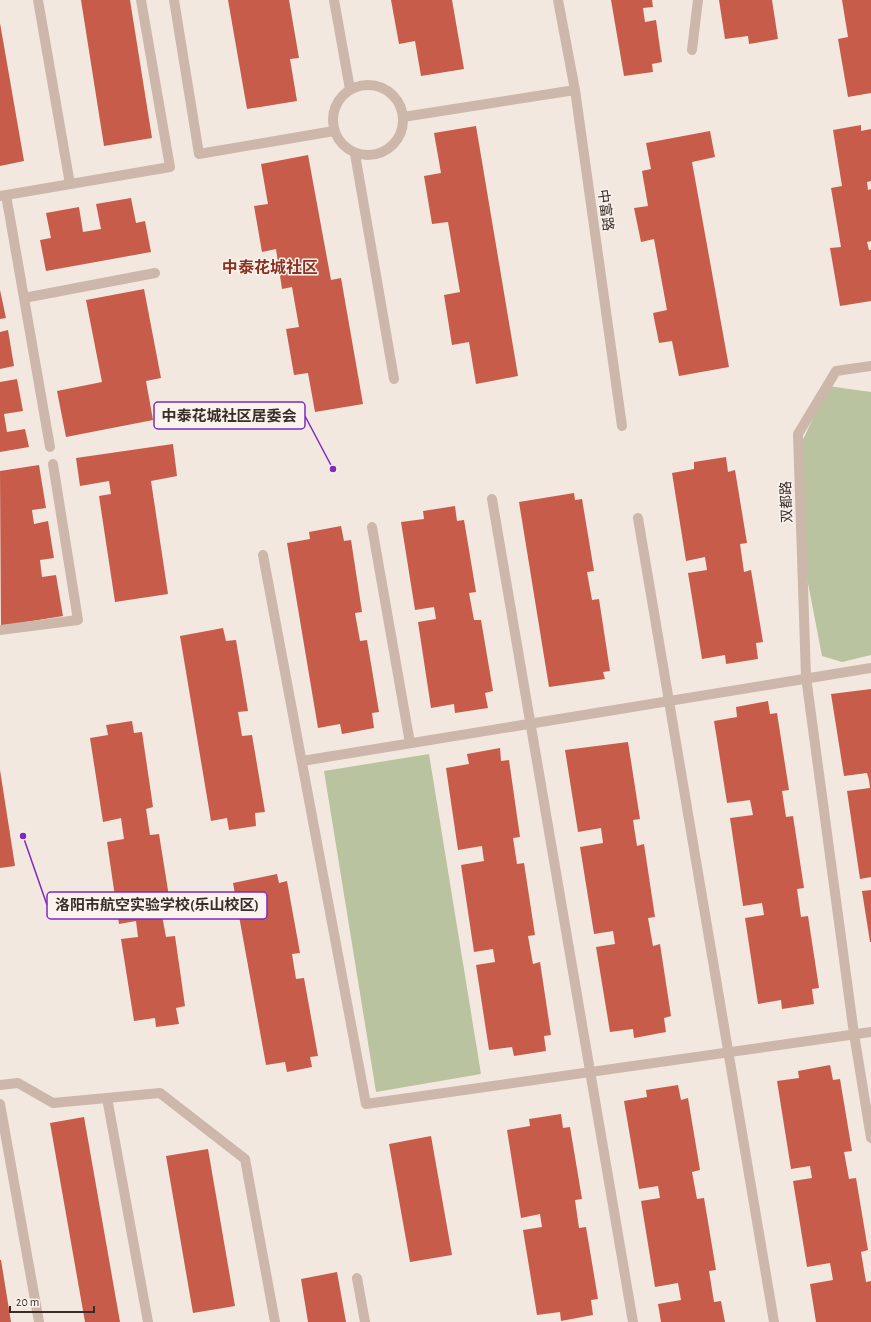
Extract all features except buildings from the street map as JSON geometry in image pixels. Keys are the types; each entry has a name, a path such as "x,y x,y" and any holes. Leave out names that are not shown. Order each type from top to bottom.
{"street":[{"path":"38,0 70,184"},
{"path":"50,447 24,298 3,195 170,167 141,0"},
{"path":"174,0 199,154 334,131"},
{"path":"334,0 350,89"},
{"name":"中富路","path":"558,0 575,90 622,426"},
{"path":"692,50 698,0"},
{"path":"365,84 381,86 394,95 402,109 403,125 398,140 386,151 371,156 355,154 342,144 334,131 332,115 338,100 350,89 365,84"},
{"path":"403,117 575,90"},
{"path":"355,154 394,380"},
{"path":"24,298 155,273"},
{"name":"双都路","path":"806,677 798,434 836,371 871,366"},
{"path":"0,630 78,620 53,464"},
{"path":"492,499 633,1322"},
{"path":"638,518 774,1322"},
{"path":"372,527 410,743"},
{"path":"263,555 366,1104 871,1032"},
{"path":"302,761 806,677 871,668"},
{"path":"806,677 854,1034 871,1138"},
{"path":"0,1085 18,1083 53,1103 160,1093 245,1159 275,1322"},
{"path":"107,1098 148,1322"},
{"path":"0,1104 39,1322"},
{"path":"357,1278 365,1322"}],"green space":[{"path":"828,386 871,392 871,655 842,662 822,656 796,521 800,446"},
{"path":"429,754 481,1074 376,1092 324,771"}],"place":[{"name":"中泰花城社区居委会","path":"333,469"},
{"name":"洛阳市航空实验学校(乐山校区)","path":"23,836"}],"district":[{"name":"中泰花城社区","path":"270,267"}]}
